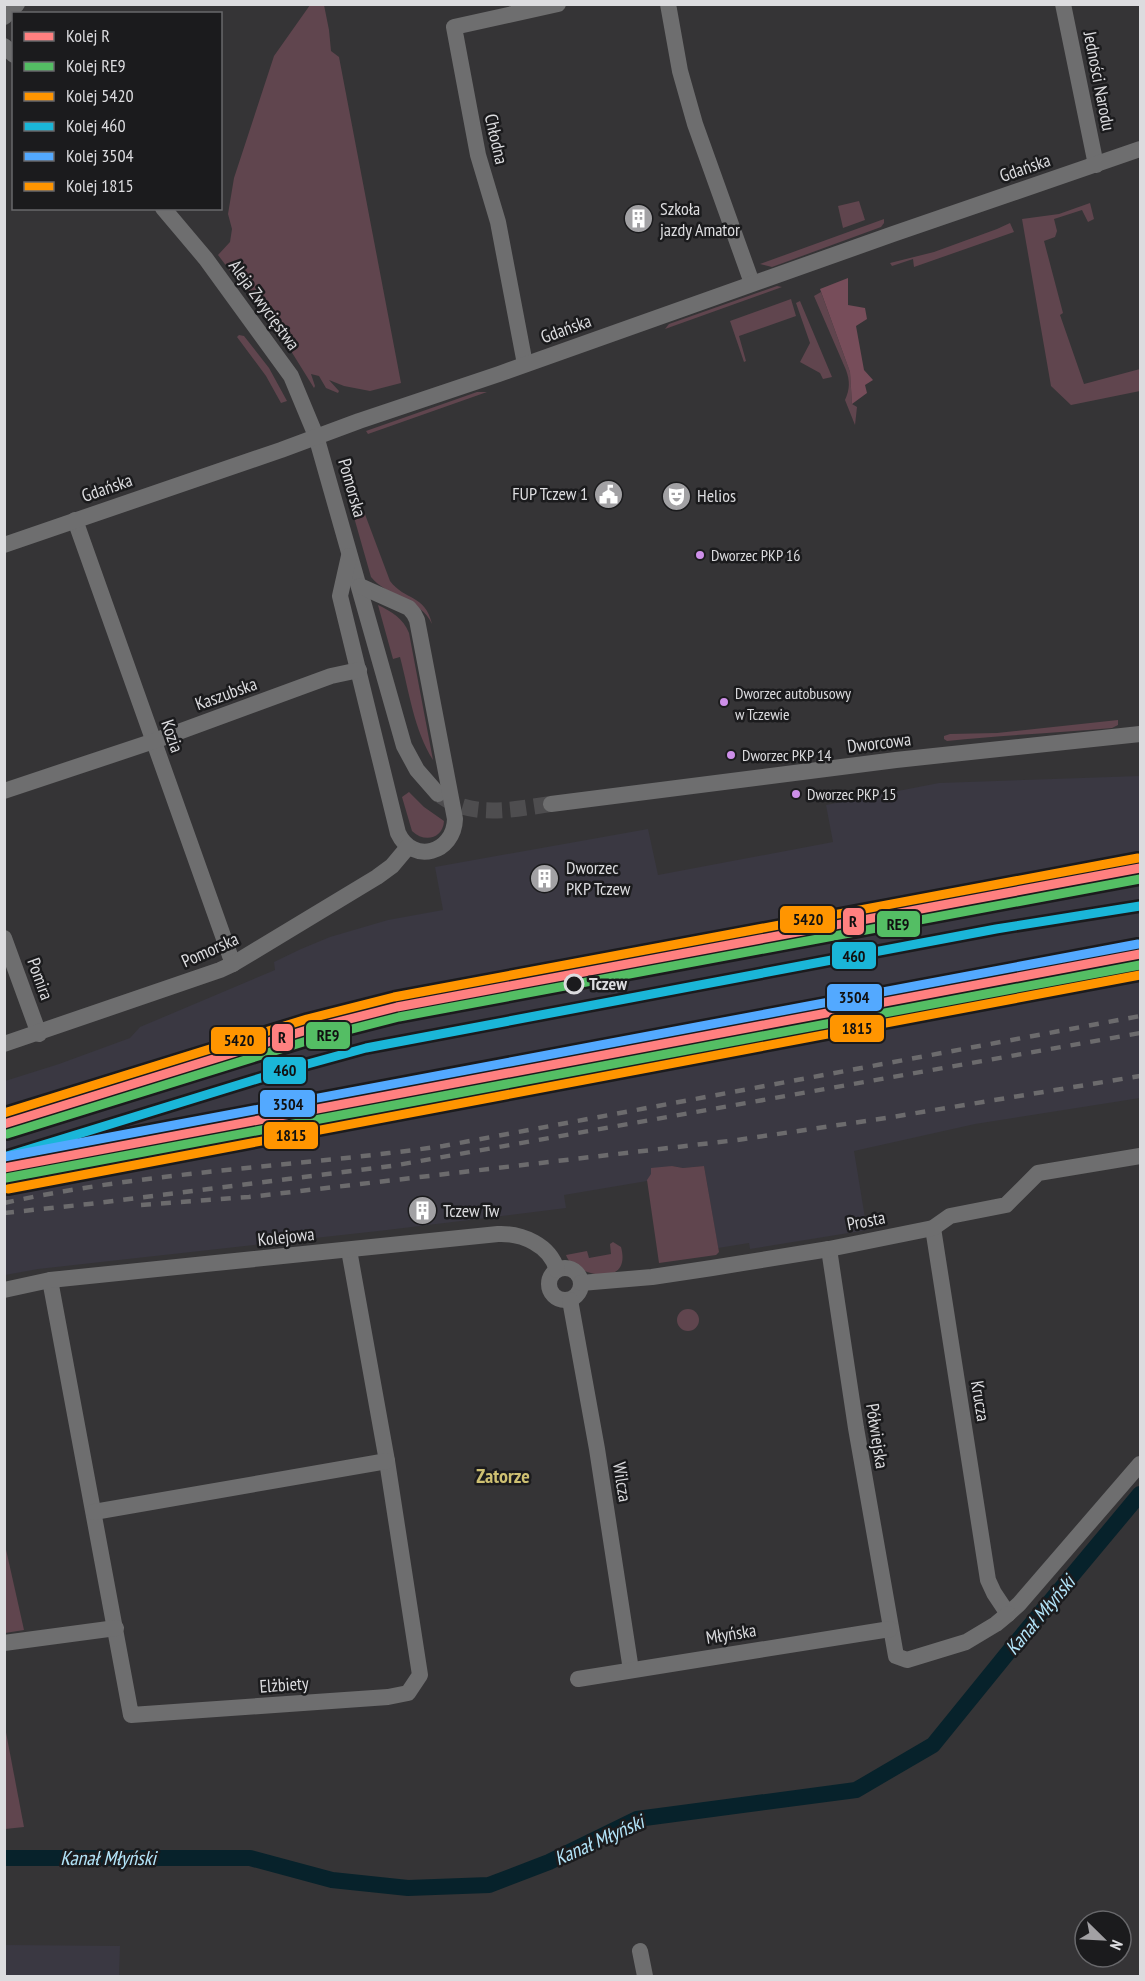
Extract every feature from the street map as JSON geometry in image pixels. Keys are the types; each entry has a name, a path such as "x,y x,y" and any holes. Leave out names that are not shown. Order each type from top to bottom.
{"street":[{"path":"4,17 17,4"},
{"name":"Chłodna","path":"525,364 498,222 478,155 454,27 558,4"},
{"path":"668,4 680,71 695,124 752,284"},
{"name":"Jedności Narodu","path":"1063,4 1096,165"},
{"name":"Gdańska","path":"4,545 1140,149"},
{"name":"Aleja Zwycięstwa","path":"165,210 206,259 291,376 316,436"},
{"name":"Pomorska","path":"316,436 404,746 417,770 438,794"},
{"name":"Kozia","path":"75,520 233,964"},
{"name":"Pomorska","path":"4,1044 39,1034 233,964 377,877 392,866 408,847 398,833 340,596 350,552"},
{"path":"360,586 409,609 417,620 455,819 450,838 438,849 424,852 408,847"},
{"name":"Kaszubska","path":"4,791 154,741 331,676 359,670"},
{"name":"Dworcowa","path":"551,804 896,760 1140,734"},
{"name":"Pomira","path":"4,938 39,1034"},
{"name":"Prosta","path":"581,1283 652,1277 829,1249 933,1228 950,1216 1006,1205 1038,1173 1140,1156"},
{"name":"Krucza","path":"933,1228 988,1580 1008,1614"},
{"name":"Kolejowa","path":"4,1290 50,1280 508,1234 538,1245 551,1256 557,1269"},
{"name":"Półwiejska","path":"829,1249 856,1428 896,1656 907,1660 966,1642 1008,1614"},
{"name":"Elżbiety","path":"50,1280 131,1715 388,1697 408,1693 420,1675 387,1461 349,1251"},
{"path":"562,1268 573,1270 581,1283 578,1294 570,1300 559,1300 554,1297 549,1288 550,1277 557,1269 562,1268"},
{"name":"Wilcza","path":"570,1300 597,1449 631,1670"},
{"path":"94,1512 387,1461"},
{"path":"1008,1614 1140,1464"},
{"path":"4,1643 116,1628"},
{"name":"Młyńska","path":"578,1679 890,1629"},
{"path":"640,1951 645,1977"}],"shaded area":[{"path":"310,5 324,5 331,51 339,57 401,383 370,391 344,386 329,380 339,391 338,393 326,388 319,376 311,374 314,388 291,351 218,255 230,242 232,229 228,214 234,178 274,56"},
{"path":"859,201 865,220 843,228 838,206"},
{"path":"1090,203 1094,219 1088,222 1082,210 1054,219 1057,231 1055,237 1044,241 1063,313 1060,315 1084,384 1140,369 1140,391 1071,405 1051,386 1022,219 1059,214"},
{"path":"884,219 881,227 772,267 760,264"},
{"path":"1010,223 1014,232 914,267 913,259 892,266 890,263 934,252"},
{"path":"848,278 848,305 865,308 867,319 856,326 864,370 873,380 865,385 867,393 852,404 850,372 820,289"},
{"path":"777,286 782,287 665,329 669,324"},
{"path":"821,292 850,372 852,404 857,407 855,425 845,400 849,389 847,374 814,296"},
{"path":"791,299 796,316 739,336 746,361 744,362 730,321"},
{"path":"800,301 832,377 823,379 820,373 800,362 810,343 796,303"},
{"path":"244,336 269,368 287,401 281,403 266,376 237,337"},
{"path":"477,392 487,392 368,434 366,431"},
{"path":"342,475 351,477 390,581 425,607 432,624 420,609 378,584 371,577"},
{"path":"378,605 404,623 409,633 433,760 421,736 400,657 393,659"},
{"path":"1118,720 1118,725 1112,728 947,741 944,739 944,736 950,734 997,733"},
{"path":"1140,776 1140,1098 975,1124 854,1151 867,1230 750,1249 749,1243 718,1248 704,1166 683,1168 672,1166 652,1174 647,1181 564,1195 566,1208 38,1269 5,1275 5,1081 130,1038 140,1027 275,970 274,962 330,937 388,920 443,910 435,867 648,829 658,875 833,842 826,805 939,783"},
{"path":"409,792 424,807 444,821 437,835 427,838 412,831 402,797"},
{"path":"672,1166 683,1168 704,1166 719,1252 716,1255 659,1263 647,1180 651,1174 651,1168"},
{"path":"613,1242 621,1247 622,1261 618,1269 610,1274 600,1275 578,1268 570,1262 566,1255 587,1251 589,1258 611,1254 610,1244"},
{"path":"684,1309 692,1309 699,1316 699,1324 692,1331 684,1331 677,1324 677,1316"},
{"path":"5,1545 24,1630 4,1633"},
{"path":"4,1722 24,1827 5,1829 4,1829"},
{"path":"5,1945 120,1946 119,1976 5,1976"}],"waterway":[{"name":"Kanał Młyński","path":"4,1858 250,1858 332,1880 408,1888 489,1885 549,1862 637,1819 856,1790 933,1745 1140,1494"}],"tunnel":[{"path":"441,796 453,803 480,810 509,810 551,804"}],"railway":[{"path":"4,1135 287,1048 407,1017 1140,880"},
{"path":"4,1203 59,1192 168,1176 443,1146 1140,1016"},
{"path":"4,1213 392,1166 1140,1033"},
{"path":"141,1205 249,1197 737,1140 1140,1076"}],"rail line":[{"name":"5420","path":"4,1113 307,1019 394,997 1138,858"},
{"name":"R","path":"4,1124 310,1029 397,1007 1140,868"},
{"name":"RE9","path":"7,1134 313,1039 399,1017 1140,879"},
{"name":"460","path":"7,1156 293,1068 366,1048 996,929 1140,906"},
{"name":"3504","path":"4,1157 1138,944"},
{"name":"R","path":"4,1168 1140,954"},
{"name":"RE9","path":"6,1178 1140,965"},
{"name":"1815","path":"8,1189 1140,975"}],"place":[{"name":"Szkoła jazdy Amator","path":"639,219"},
{"name":"FUP Tczew 1","path":"609,494"},
{"name":"Helios","path":"676,496"},
{"name":"Dworzec PKP 16","path":"700,555"},
{"name":"Dworzec autobusowy w Tczewie","path":"724,702"},
{"name":"Dworzec PKP 14","path":"731,755"},
{"name":"Dworzec PKP 15","path":"796,794"},
{"name":"Dworzec PKP Tczew","path":"545,878"},
{"name":"Tczew","path":"574,984"},
{"name":"Tczew Tw","path":"422,1211"}],"district":[{"name":"Zatorze","path":"503,1476"}]}
